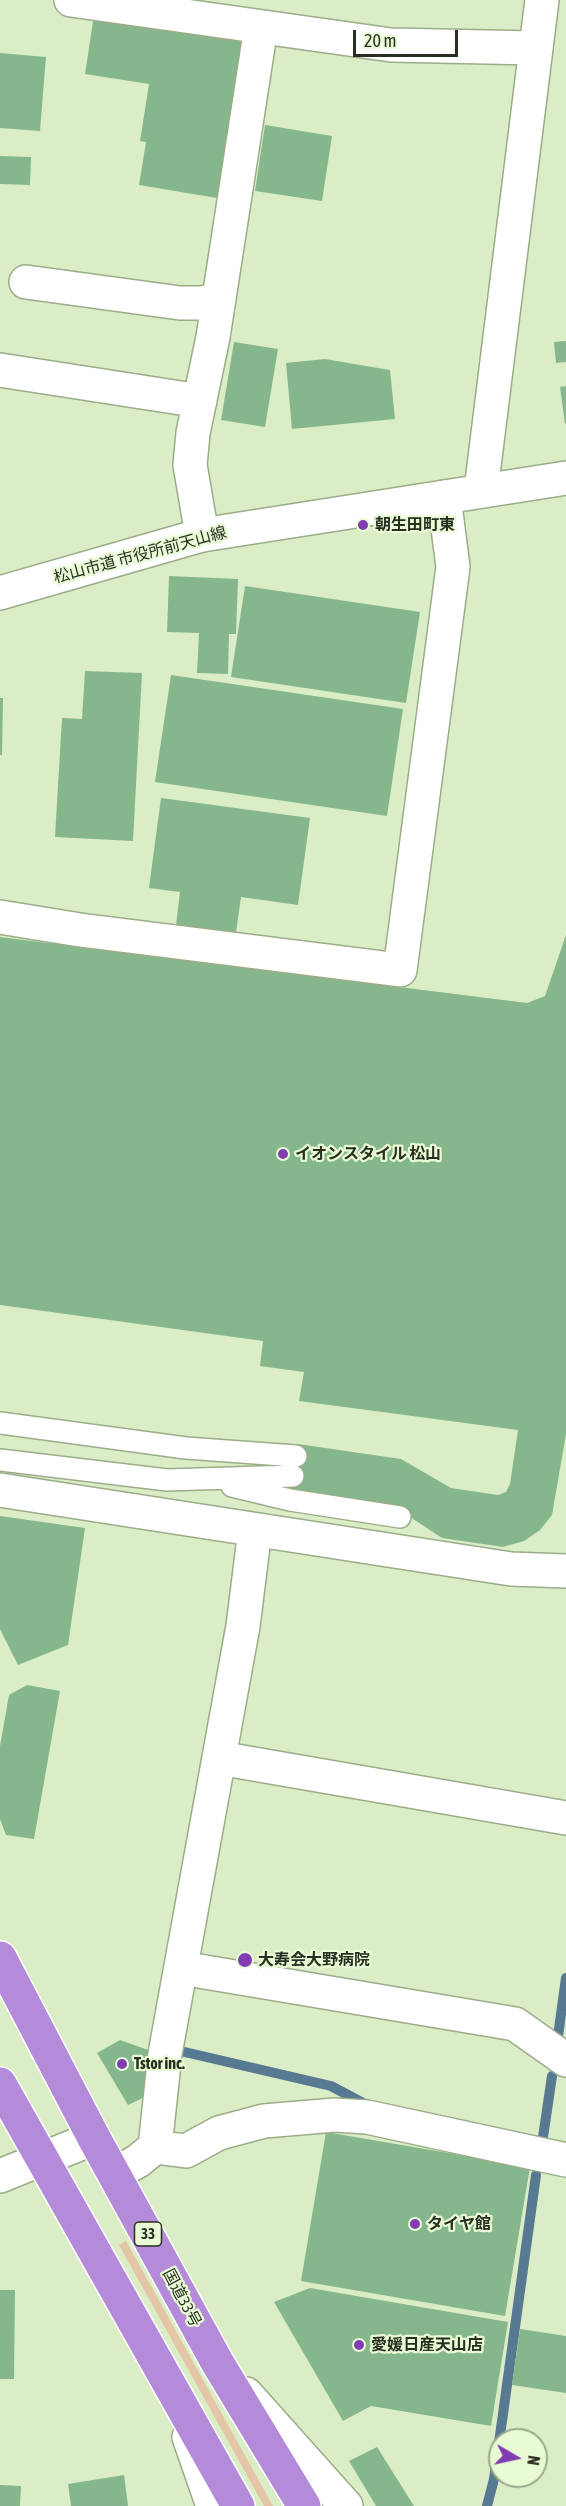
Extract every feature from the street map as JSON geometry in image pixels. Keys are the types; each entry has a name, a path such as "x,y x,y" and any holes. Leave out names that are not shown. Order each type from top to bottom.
{"highway":[{"name":"国道33号","path":"0,1958 94,2138 217,2362 304,2506"},
{"path":"0,2084 238,2506"}],"street":[{"path":"71,0 391,45 535,48"},
{"path":"481,490 542,0"},
{"path":"202,536 190,465 219,299 261,27"},
{"path":"26,282 180,303 202,303 219,299"},
{"path":"0,370 200,401"},
{"name":"松山市道 市役所前天山線","path":"0,593 202,536 566,478"},
{"path":"0,917 400,970 453,567 444,497"},
{"path":"0,1490 172,1519 511,1569 566,1571"},
{"path":"115,2174 138,2161 155,2147 165,2054 243,1626 255,1530"},
{"path":"219,1758 566,1818"},
{"path":"181,1968 515,2024 566,2060"},
{"path":"155,2147 186,2151 219,2133 264,2121 335,2115 367,2117 566,2160"},
{"path":"0,2176 42,2156 94,2138"},
{"path":"217,2362 346,2506"},
{"path":"172,2390 213,2506"}],"lane":[{"path":"0,1423 294,1466 208,1480 167,1480 0,1460"},
{"path":"208,1480 290,1500 400,1517"}],"shaded area":[{"path":"126,2241 273,2506 264,2506 119,2245"}],"building":[{"path":"94,15 243,38 217,198 139,185 146,142 140,141 149,84 85,74"},
{"path":"0,53 46,57 40,131 0,128"},
{"path":"265,125 332,136 322,201 255,191"},
{"path":"0,156 31,157 30,185 0,184"},
{"path":"566,341 566,362 556,363 554,342"},
{"path":"234,342 278,349 265,427 221,420"},
{"path":"325,359 390,370 395,419 292,429 286,363"},
{"path":"566,386 566,423 565,424 560,387"},
{"path":"169,576 238,579 236,634 229,634 228,674 197,673 199,633 167,632"},
{"path":"245,586 420,612 406,703 231,677"},
{"path":"85,671 142,673 133,841 55,837 62,718 82,719"},
{"path":"171,675 403,709 387,816 155,782"},
{"path":"0,698 3,698 2,755 0,755"},
{"path":"161,798 310,818 298,905 241,897 236,932 176,925 180,892 149,888"},
{"name":"イオンスタイル 松山","path":"566,935 566,1434 552,1515 540,1530 524,1541 503,1547 442,1538 398,1509 290,1491 298,1444 401,1459 451,1488 498,1495 506,1492 510,1484 518,1430 299,1401 304,1372 260,1366 263,1341 0,1305 0,937 527,1003 545,996"},
{"path":"0,1516 85,1528 68,1645 18,1665 0,1629"},
{"path":"27,1685 60,1691 34,1839 6,1835 0,1819 0,1746 9,1695"},
{"path":"120,2040 151,2051 147,2096 128,2105 97,2053"},
{"name":"タイヤ館","path":"326,2132 530,2167 505,2316 301,2281"},
{"path":"310,2288 508,2322 491,2426 371,2406 343,2421 274,2302"},
{"path":"0,2290 15,2290 14,2379 0,2379"},
{"path":"520,2329 566,2336 566,2393 512,2385"},
{"path":"377,2447 414,2506 376,2506 349,2461"},
{"path":"124,2475 128,2506 71,2506 68,2484"},
{"path":"0,2485 21,2486 20,2506 0,2506"}],"waterway":[{"path":"558,2036 566,1978"},
{"path":"176,2050 331,2086 365,2104"},
{"path":"536,2142 542,2144 552,2076"},
{"path":"487,2506 494,2479 536,2175"}],"place":[{"name":"朝生田町東","path":"363,525"},
{"name":"イオンスタイル 松山","path":"283,1154"},
{"name":"大寿会大野病院","path":"245,1960"},
{"name":"Tstor inc.","path":"122,2064"},
{"name":"タイヤ館","path":"415,2224"},
{"name":"愛媛日産天山店","path":"359,2345"}]}
